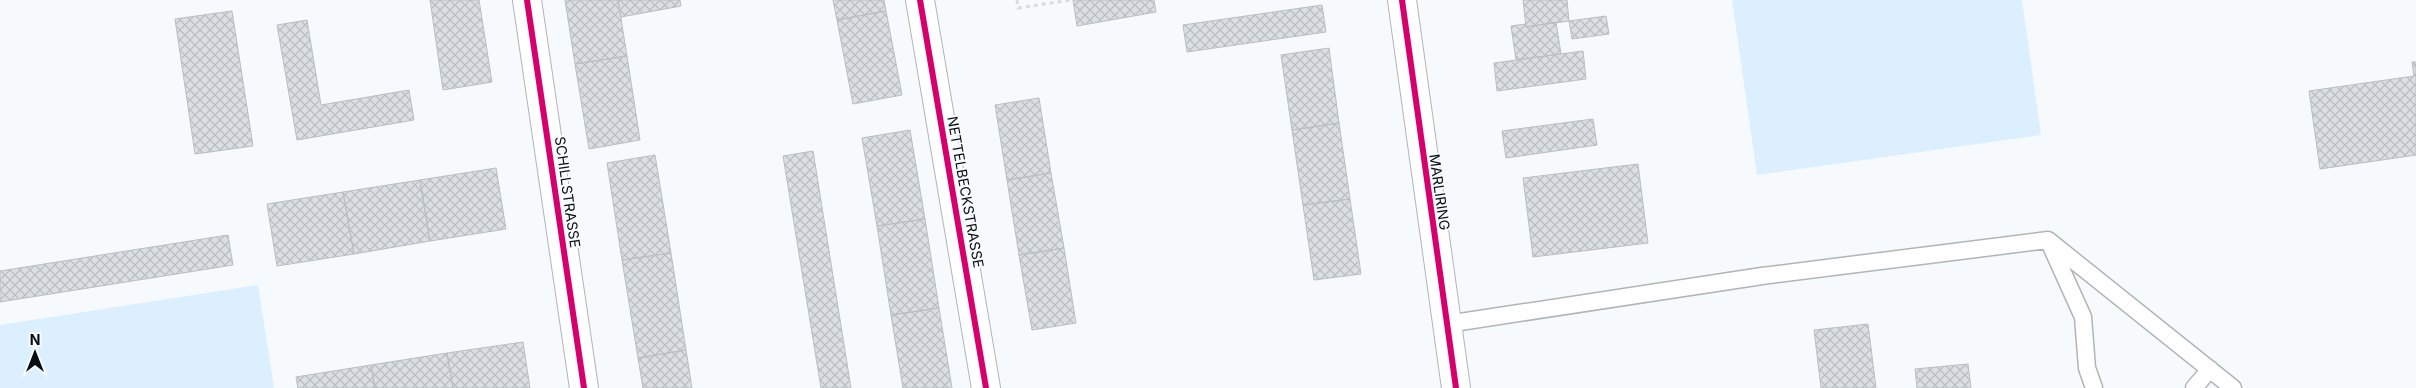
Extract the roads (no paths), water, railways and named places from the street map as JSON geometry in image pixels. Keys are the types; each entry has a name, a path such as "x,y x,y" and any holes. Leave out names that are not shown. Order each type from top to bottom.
{"street":[{"name":"SCHILLSTRASSE","path":"526,0 584,388"},
{"name":"NETTELBECKSTRASSE","path":"920,0 986,388"},
{"name":"MARLIRING","path":"1402,0 1456,388"}],"lane":[{"path":"1447,324 1762,276 2048,240 2233,388"},
{"path":"2048,240 2083,317 2087,368 2094,388"},
{"path":"2194,388 2210,369"}]}
